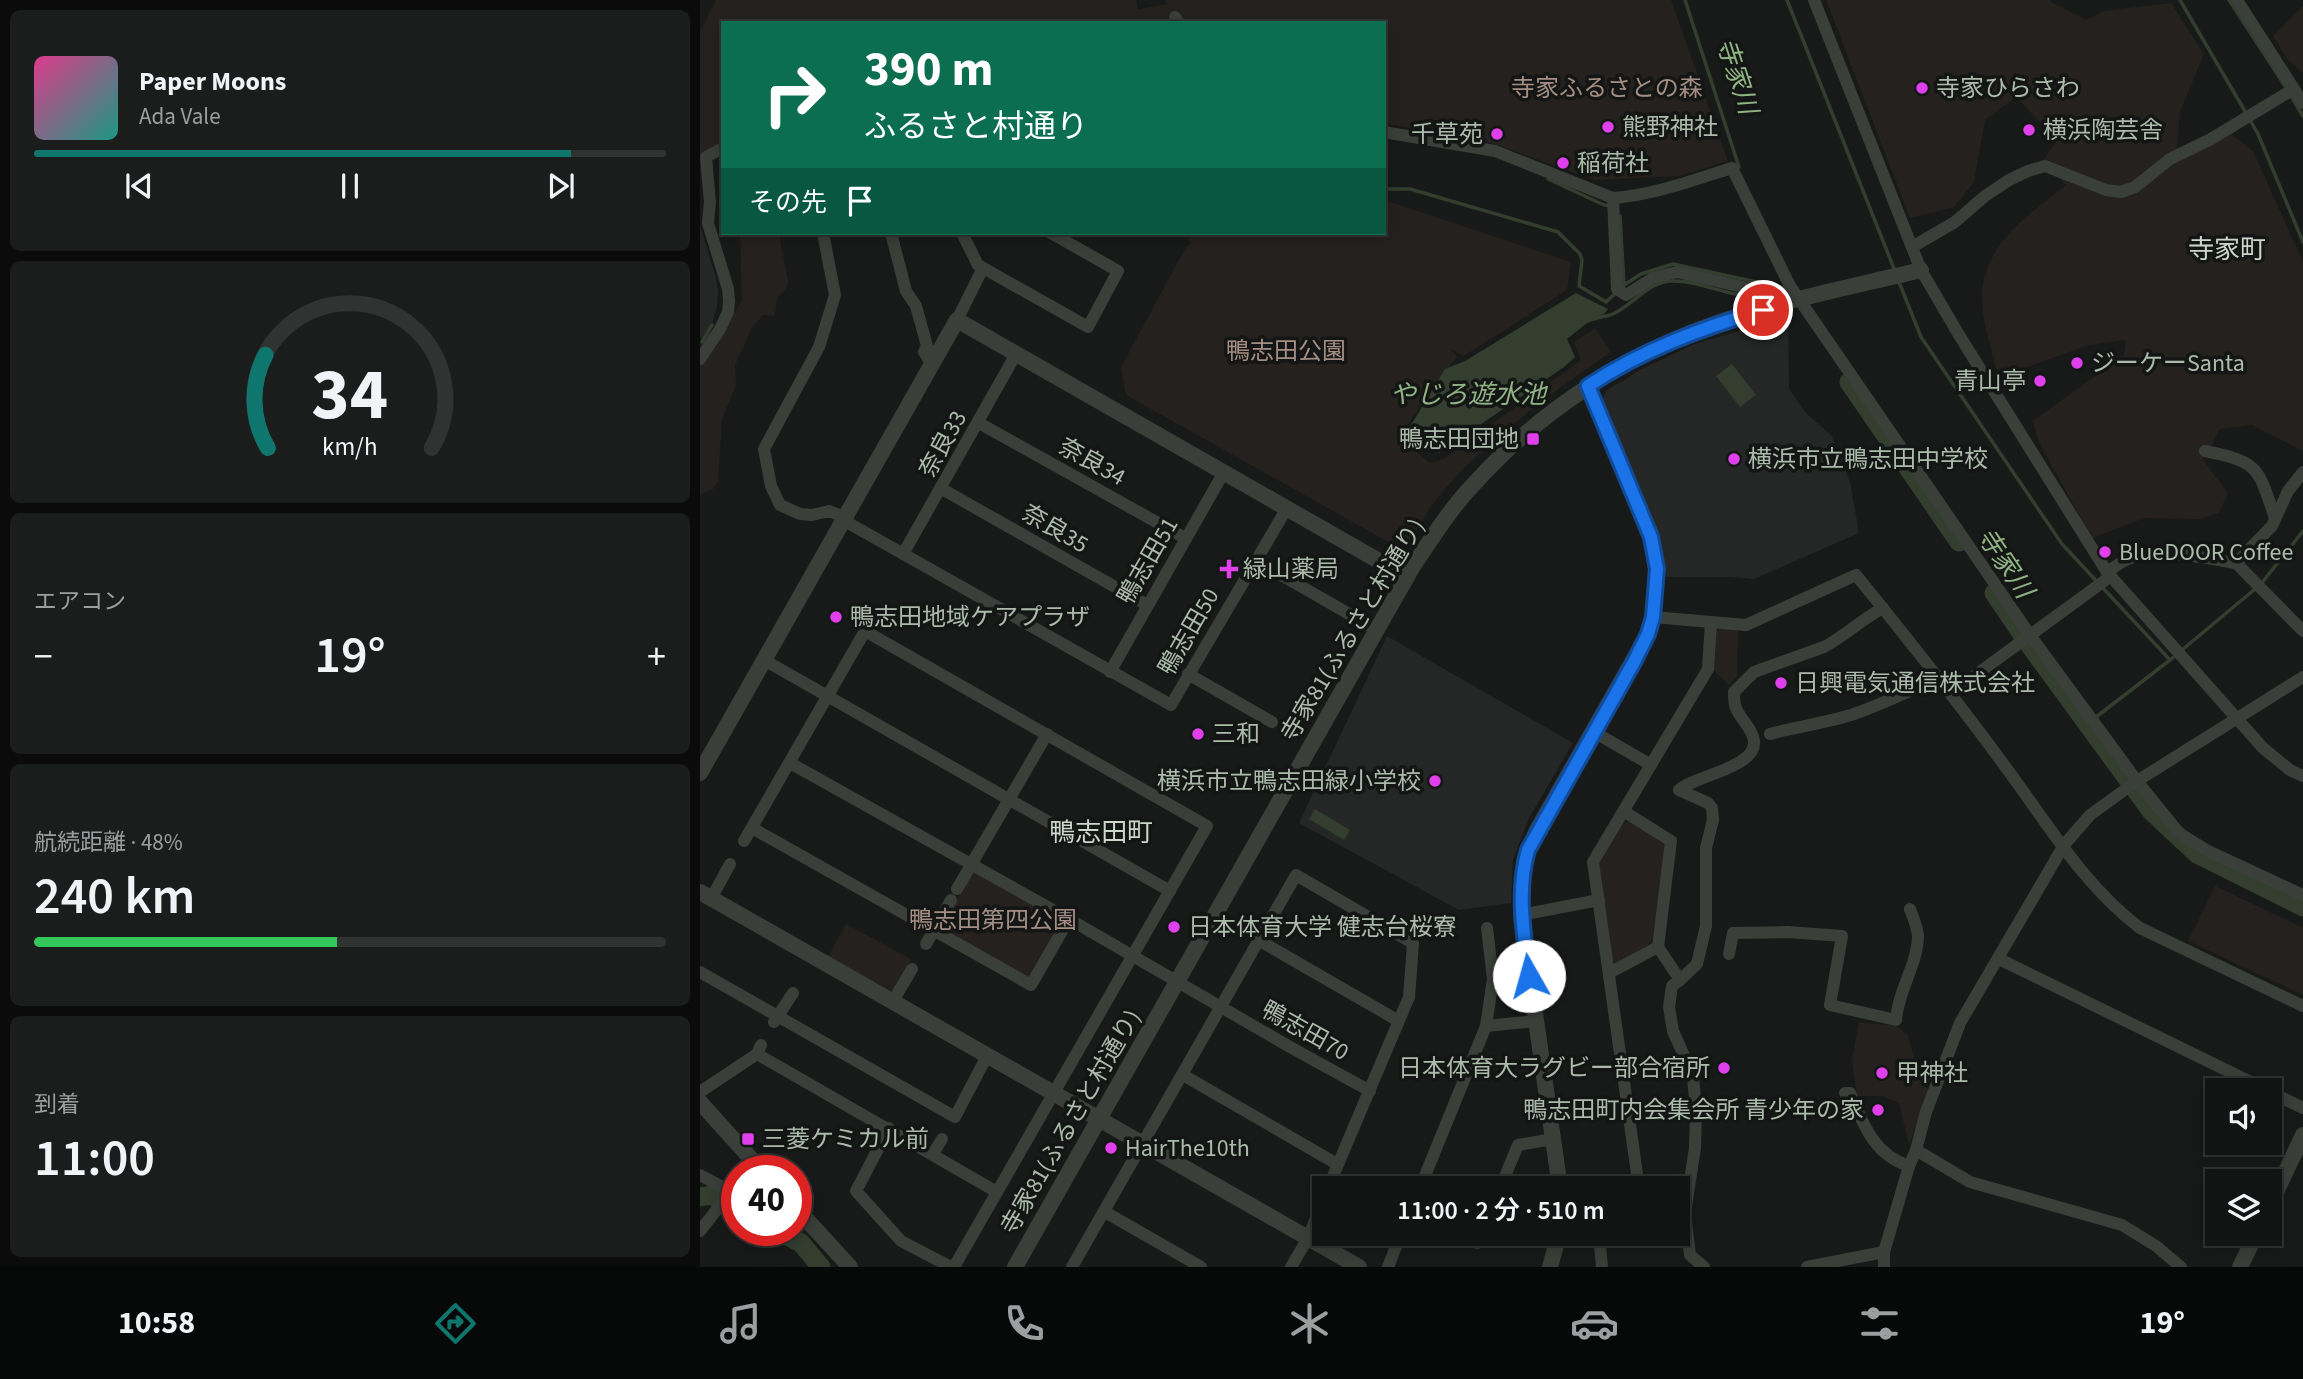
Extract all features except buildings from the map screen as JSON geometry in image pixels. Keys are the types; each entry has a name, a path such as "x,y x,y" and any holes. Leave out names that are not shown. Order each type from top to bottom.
{"street":[{"path":"1814,0 1921,271 2109,574 2236,719 2274,758 2303,776"},
{"path":"2237,0 2303,103"},
{"path":"1912,247 1955,222 2001,185 2028,171 2045,166 2113,191 2121,192 2135,187 2170,159 2211,139 2294,89"},
{"path":"1386,132 1495,151 1613,198 1642,194 1732,168 1790,286 2030,635 2137,780 2179,833 2208,851 2303,895"},
{"path":"700,359 728,312 728,289 708,223 710,202 706,157 721,149"},
{"path":"1613,198 1617,289 1626,295 1653,278 1677,272 1800,300"},
{"path":"823,235 835,295 819,347 764,449 771,486 780,505 800,514 813,515 829,511 844,518"},
{"path":"892,235 906,291 916,306 927,346 923,352 931,363"},
{"path":"963,235 978,265 1088,327 1118,271 1055,235"},
{"path":"700,773 957,320 983,268"},
{"name":"寺家81(ふるさと村通り)","path":"1016,1267 1407,577 1449,514 1474,483 1510,447 1557,408 1588,386 1666,343 1718,324 1800,300 1921,271"},
{"path":"957,320 1407,577"},
{"name":"奈良33","path":"903,554 1016,354"},
{"path":"1558,1176 1521,915 1524,862 1528,850 1648,634 1653,617 1657,569 1651,537 1588,386"},
{"name":"奈良34","path":"979,423 1185,538"},
{"path":"2205,451 2232,456 2251,464 2261,476 2275,519"},
{"name":"鴨志田51","path":"1110,672 1224,472"},
{"path":"2236,562 2272,526 2288,491 2303,472"},
{"name":"奈良35","path":"942,489 1147,605"},
{"name":"鴨志田50","path":"844,518 1171,705 1287,508"},
{"path":"1951,693 2129,559 2152,554 2180,554 2236,562 2303,631"},
{"path":"1255,560 1377,630"},
{"path":"1653,617 1746,625 1856,575 1951,693 2089,881 2117,910 2140,928 2303,1006"},
{"path":"1704,1267 1690,1255 1685,1213 1695,1148 1693,1076 1673,1031 1669,1007 1672,986 1697,964 1706,926 1706,848 1713,820 1712,808 1708,803 1679,789 1690,782 1718,774 1735,765 1753,748 1754,741 1736,708 1734,692 1746,677 1835,641 1861,620 1883,608"},
{"path":"1637,1176 1593,862 1708,669 1711,622"},
{"path":"744,841 864,631 1207,826 953,1267 901,1241 856,1191 889,1128"},
{"path":"764,660 1170,891"},
{"path":"1188,674 1272,722"},
{"path":"1884,1267 1884,1252 1909,1166 1926,1112 1960,1023 2064,845 2090,815 2137,780 2303,677"},
{"path":"1770,734 1856,713 1939,678"},
{"path":"1594,732 1651,765"},
{"path":"926,944 1047,734"},
{"name":"鴨志田70","path":"790,763 1370,1091"},
{"path":"1625,812 1671,841 1658,947 1680,979"},
{"path":"752,828 1031,985 1069,919"},
{"path":"730,864 706,895 1359,1267"},
{"path":"1072,1267 1296,875 1413,943 1409,997 1332,1176"},
{"path":"1521,915 1599,900"},
{"path":"1729,954 1733,933 1788,932 1842,936 1830,1005 1896,1020 1897,1004 1911,968 1918,936 1910,909"},
{"path":"1425,1176 1486,1026 1493,979 1487,928"},
{"path":"1260,941 1397,1020"},
{"path":"1609,973 1658,947"},
{"path":"1999,959 2242,1078"},
{"path":"893,1001 912,969"},
{"path":"700,972 776,1020 953,1121 987,1056"},
{"path":"776,1020 793,993"},
{"path":"1486,1026 1535,1021"},
{"path":"700,1092 759,1050 997,1192"},
{"path":"1183,1075 1337,1164"},
{"path":"1845,1093 1850,1093 1877,1147 1889,1157 1909,1166"},
{"path":"2282,1098 2303,1108"},
{"path":"700,1102 744,1155"},
{"path":"2282,1180 2303,1135"},
{"path":"933,1154 942,1139"},
{"path":"1505,1176 1518,1145 1553,1139"},
{"path":"1916,1150 1970,1182 2122,1225 2157,1246 2180,1267"},
{"path":"700,1175 721,1190"},
{"path":"700,1231 721,1204"},
{"path":"1105,1212 1201,1267"},
{"path":"812,1225 850,1267"},
{"path":"1291,1267 1312,1228"},
{"path":"1388,1267 1396,1246"},
{"path":"1550,1267 1556,1246"},
{"path":"1600,1246 1602,1267"},
{"path":"2240,1267 2250,1246"},
{"path":"1807,1267 1884,1252"}],"shaded area":[{"path":"700,226 718,291 712,324 702,338 700,337"},
{"name":"横浜市立鴨志田中学校","path":"1788,316 1789,389 1806,413 1832,436 1850,482 1859,533 1754,579 1666,577 1660,538 1602,400 1606,391 1640,370 1692,345"},
{"name":"横浜市立鴨志田緑小学校","path":"1387,636 1573,743 1529,818 1513,860 1511,903 1459,910 1299,823"}],"green space":[{"name":"寺家ふるさとの森","path":"716,0 1136,0 1138,9 1167,4 1166,0 1671,0 1728,161 1679,176 1595,180 1475,137 1386,124 1386,21 721,21 721,144 700,160 700,32"},
{"path":"1826,0 2051,0 2086,20 2104,11 2171,3 2204,54 2180,112 2177,147 2231,134 2253,151 2303,262 2303,451 2252,425 2220,429 2203,460 2228,493 2219,513 2199,519 2144,518 2092,538 2039,443 2033,421 2124,355 2126,340 2089,345 2019,370 1996,369 1982,308 1984,281 1989,263 1998,248 2022,221 2066,185 2043,161 2057,140 2016,97 1985,120 1974,182 1954,207 1910,218"},
{"path":"2303,6 2303,73 2287,59 2273,36"},
{"name":"鴨志田公園","path":"1386,201 1571,262 1567,290 1464,356 1449,348 1457,357 1436,382 1399,438 1430,463 1442,460 1581,360 1574,342 1595,328 1611,352 1545,399 1482,451 1444,490 1405,548 1401,549 1126,395 1121,367 1186,247 1191,244 1187,235 1386,235"},
{"path":"740,235 779,235 788,281 786,289 777,298 775,316 763,315 752,328 735,365 736,385 722,420 718,481 713,489 700,495 700,365 742,301"},
{"path":"1720,628 1738,630 1737,676 1729,685 1714,670 1715,632"},
{"path":"1630,821 1665,845 1653,937 1648,945 1616,963 1611,961 1597,864 1623,823"},
{"name":"鴨志田第四公園","path":"976,872 1055,916 1060,924 1032,976 1025,977 942,931 942,925 971,874"},
{"path":"2215,886 2303,928 2303,995 2188,941"},
{"path":"846,924 911,959 893,992 828,957"},
{"path":"1859,1022 1896,1026 1908,1035 1918,1074 1929,1090 1909,1145 1899,1103 1883,1096 1857,1096 1852,1059"}],"water":[{"name":"やじろ遊水池","path":"1576,293 1608,309 1567,339 1575,357 1564,367 1439,453 1417,449 1403,438 1445,369 1465,361"},
{"path":"1732,364 1756,395 1740,407 1716,376"},
{"path":"1315,809 1350,830 1344,840 1309,819"}],"waterway":[{"name":"寺家川","path":"1685,0 1739,167"},
{"path":"1787,0 1895,271"},
{"path":"2180,0 2246,113"},
{"path":"2229,0 2287,89"},
{"path":"2291,96 2303,116"},
{"path":"2250,120 2303,242"},
{"path":"1548,179 1611,206"},
{"path":"1386,189 1410,189 1558,232 1580,254 1582,260 1579,286 1606,302 1641,274 1673,264 1785,288"},
{"path":"1620,216 1624,285"},
{"path":"1588,321 1615,313 1649,288 1664,282 1682,281 1733,294 1754,295"},
{"path":"1899,282 1921,337 2062,544 2170,660"},
{"path":"702,342 712,325"},
{"name":"寺家川","path":"1849,382 1959,542"},
{"path":"2261,584 2303,531"},
{"path":"2087,724 2170,660 2255,589"},
{"name":"寺家川","path":"1994,593 2151,811 2197,854 2303,907"},
{"path":"700,1197 711,1195 721,1201"},
{"path":"804,1246 821,1267"}],"place":[{"name":"寺家ひらさわ","path":"1922,88"},
{"name":"熊野神社","path":"1608,127"},
{"name":"横浜陶芸舎","path":"2029,130"},
{"name":"千草苑","path":"1497,134"},
{"name":"稲荷社","path":"1563,163"},
{"name":"ジーケーSanta","path":"2077,363"},
{"name":"青山亭","path":"2040,381"},
{"name":"鴨志田団地","path":"1533,439"},
{"name":"横浜市立鴨志田中学校","path":"1734,459"},
{"name":"BlueDOOR Coffee","path":"2105,552"},
{"name":"緑山薬局","path":"1229,569"},
{"name":"鴨志田地域ケアプラザ","path":"836,617"},
{"name":"日興電気通信株式会社","path":"1781,683"},
{"name":"三和","path":"1198,734"},
{"name":"横浜市立鴨志田緑小学校","path":"1435,781"},
{"name":"日本体育大学 健志台桜寮","path":"1174,927"},
{"name":"日本体育大ラグビー部合宿所","path":"1724,1068"},
{"name":"甲神社","path":"1882,1073"},
{"name":"鴨志田町内会集会所 青少年の家","path":"1878,1110"},
{"name":"三菱ケミカル前","path":"748,1139"},
{"name":"HairThe10th","path":"1111,1148"}],"district":[{"name":"寺家町","path":"2227,249"},
{"name":"鴨志田町","path":"1101,832"}],"route":[{"path":"1529,976 1521,915 1524,862 1528,850 1634,662 1653,617 1657,569 1648,526 1588,386 1666,343 1763,310"}]}
